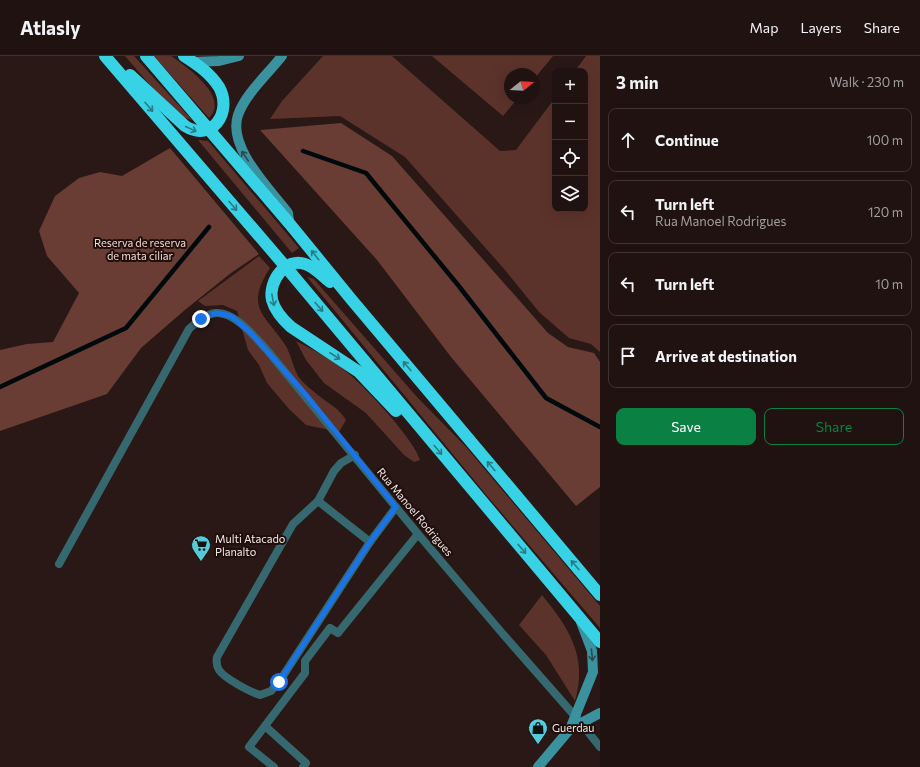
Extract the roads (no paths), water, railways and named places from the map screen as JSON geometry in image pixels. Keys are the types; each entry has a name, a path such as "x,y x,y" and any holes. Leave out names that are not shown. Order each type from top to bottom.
{"highway":[{"path":"105,56 285,266 600,642"},
{"path":"110,56 185,126 193,131 200,132 209,129 223,114 223,98 219,88 208,72 189,59"},
{"path":"146,56 289,223 600,595"},
{"path":"351,299 312,267 295,262 285,266 272,284 272,298 281,319 290,327 359,372 410,426 423,432"}],"street":[{"path":"189,59 219,61 239,56"},
{"path":"282,56 247,99 239,114 235,128 242,152 288,213 289,223"},
{"path":"538,767 578,719 593,672 592,651 580,618"},
{"path":"578,719 600,713"}],"lane":[{"name":"Rua Manoel Rodrigues","path":"59,564 189,329 201,319 216,313 231,316 268,350 418,534 502,633 578,719 600,747"},
{"path":"354,455 341,463 334,471 318,501 293,524 217,657 216,665 219,671 251,692 260,695 271,691 279,682 370,542 396,507"},
{"path":"318,501 370,542"},
{"path":"274,767 249,747 305,673 305,661 330,628 338,633 418,534"},
{"path":"265,726 306,763 303,767"}],"waterway":[{"path":"303,151 366,173 458,285 546,398 600,427"},
{"path":"0,387 126,328 209,227"}],"place":[{"name":"Multi Atacado Planalto","path":"201,562"},
{"name":"Guerdau","path":"538,745"}],"park label":[{"name":"Reserva de reserva de mata ciliar","path":"140,249"}]}
